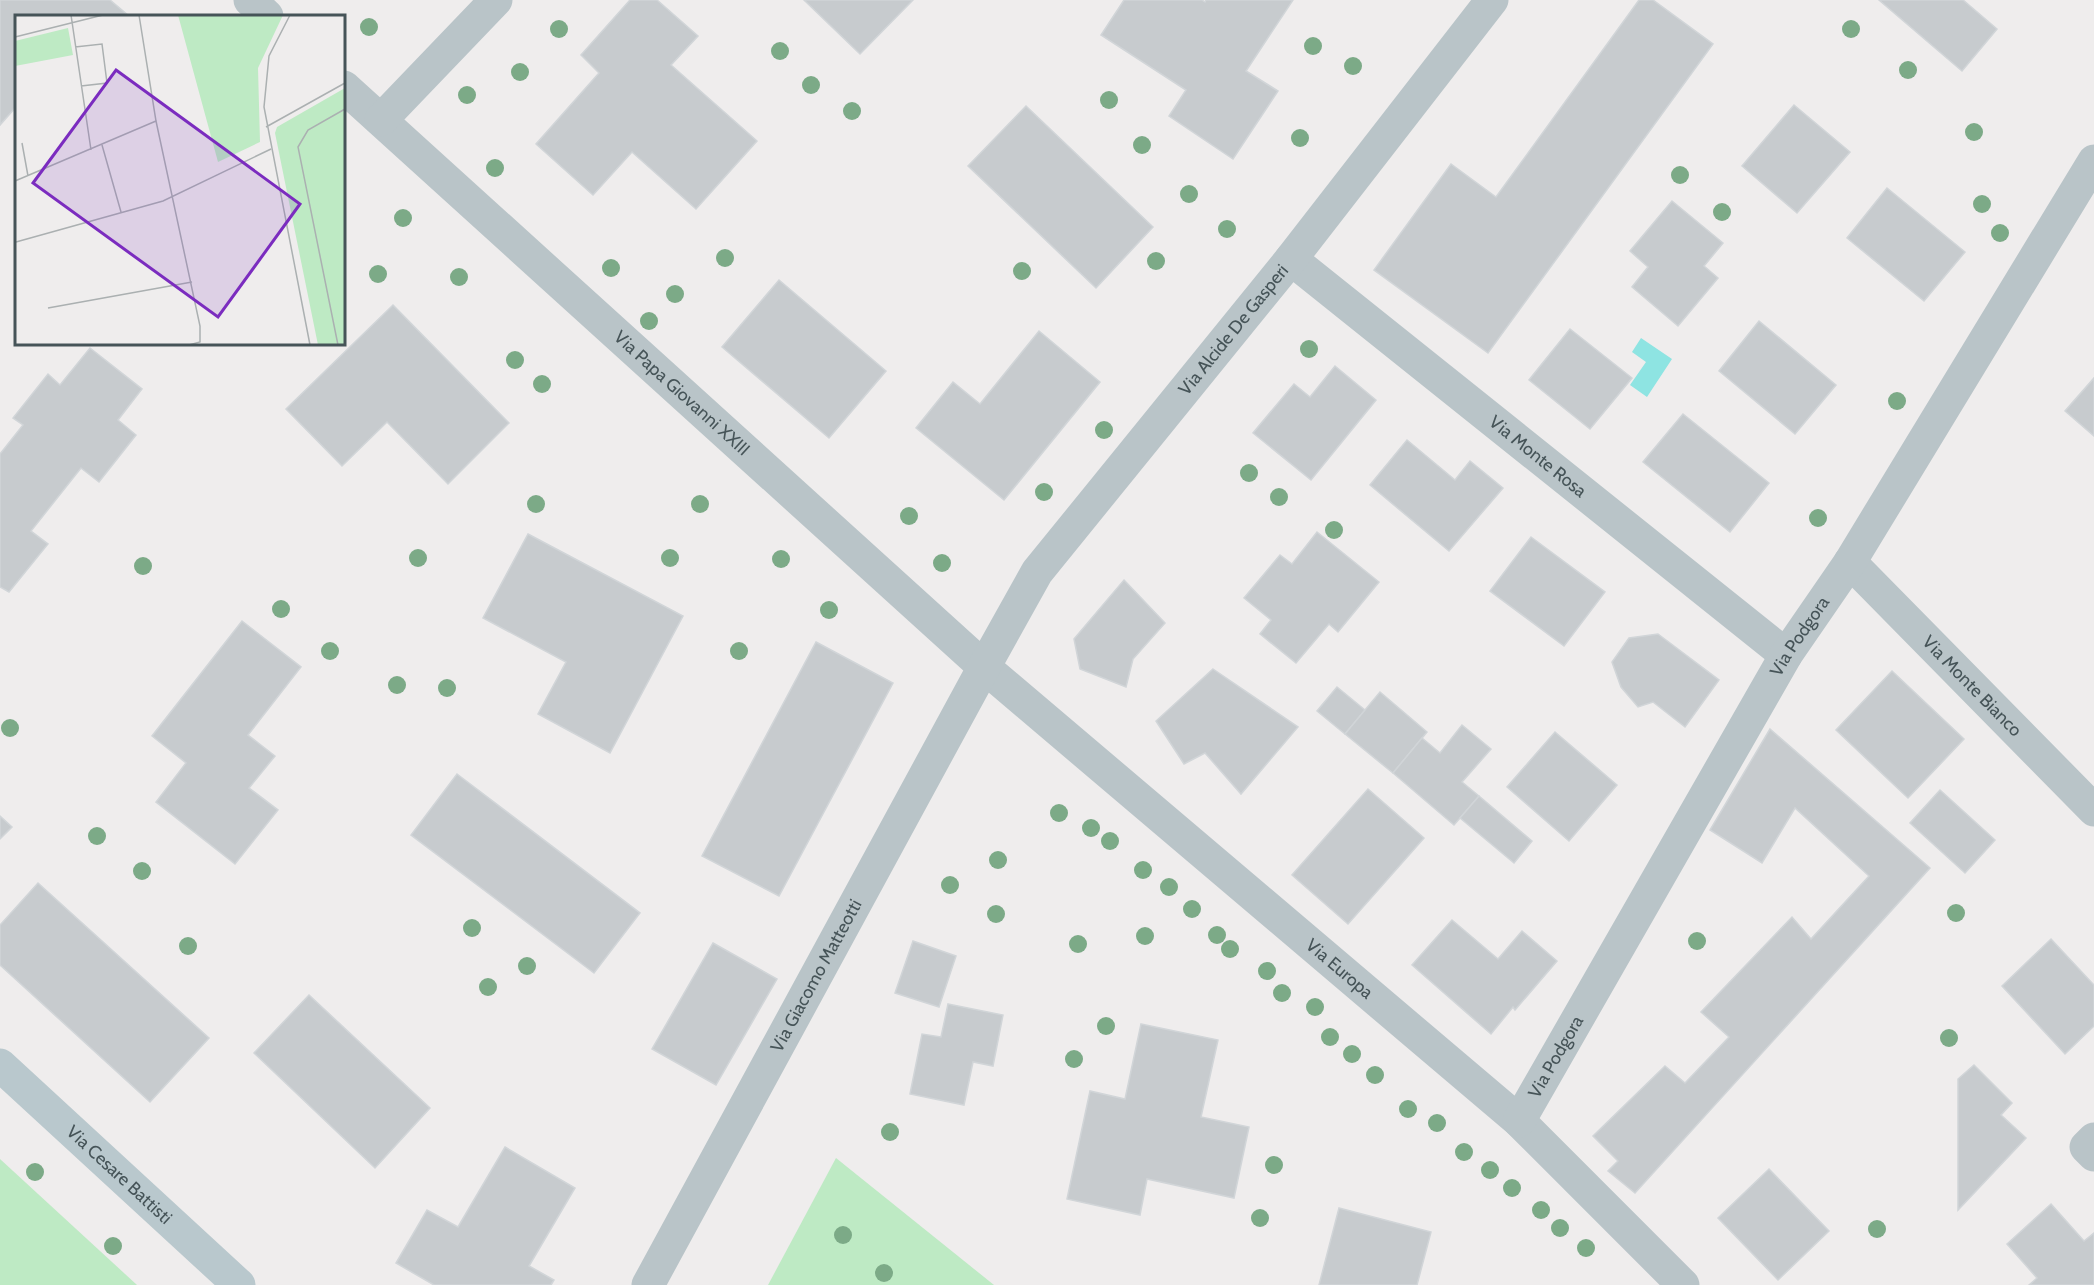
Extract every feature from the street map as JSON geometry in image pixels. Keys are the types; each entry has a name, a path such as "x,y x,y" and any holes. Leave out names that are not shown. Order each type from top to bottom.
{"main road":[{"name":"Via Cesare Battisti","path":"0,1065 239,1285"}],"street":[{"path":"250,0 266,15"},
{"path":"381,120 496,0"},
{"name":"Via Alcide De Gasperi","path":"984,666 1037,572 1291,259 1492,0"},
{"name":"Via Papa Giovanni XXIII","path":"345,88 984,666"},
{"name":"Via Podgora","path":"1519,1122 1786,655 1850,562 2094,161"},
{"name":"Via Monte Rosa","path":"1291,259 1786,655"},
{"name":"Via Monte Bianco","path":"1850,562 2094,810"},
{"name":"Via Europa","path":"984,666 1519,1122 1683,1285"},
{"name":"Via Giacomo Matteotti","path":"648,1285 984,666"},
{"path":"2094,1139 2086,1147 2094,1155"}],"green space":[{"path":"836,1158 994,1285 768,1285"},
{"path":"0,1159 137,1285 0,1285"}],"water":[{"path":"1641,338 1672,359 1647,397 1630,385 1646,362 1632,352"}],"building":[{"path":"0,0 110,0 128,15 15,15 15,108 0,125"},
{"path":"630,0 657,0 698,36 671,65 757,141 696,209 632,152 593,195 536,144 599,73 581,55"},
{"path":"804,0 913,0 860,54"},
{"path":"1124,0 1202,0 1205,2 1206,0 1293,0 1246,71 1278,91 1233,159 1169,116 1186,90 1101,35"},
{"path":"1639,0 1653,0 1713,44 1488,353 1374,270 1451,164 1496,197"},
{"path":"1879,0 1963,0 1997,29 1962,71"},
{"path":"1794,105 1850,152 1797,213 1742,166"},
{"path":"1026,106 1153,227 1096,288 968,166"},
{"path":"1887,188 1965,252 1924,301 1847,238"},
{"path":"1672,201 1723,243 1704,266 1718,278 1678,326 1632,287 1648,267 1630,251"},
{"path":"779,280 886,371 829,438 722,347"},
{"path":"393,305 509,423 448,484 387,422 342,466 286,409"},
{"path":"1759,321 1836,385 1795,434 1719,371"},
{"path":"1570,329 1632,378 1590,429 1529,380"},
{"path":"1039,331 1100,382 1004,500 916,428 953,382 980,404"},
{"path":"90,348 142,389 118,420 136,435 99,482 81,468 31,531 48,544 9,592 0,587 0,454 23,425 13,418 48,374 60,385"},
{"path":"1335,366 1376,400 1311,480 1253,433 1294,384 1310,397"},
{"path":"2094,378 2094,436 2065,411"},
{"path":"1683,414 1769,483 1730,532 1643,462"},
{"path":"1407,440 1455,480 1470,461 1503,488 1449,551 1370,485"},
{"path":"1317,532 1379,582 1338,632 1329,624 1296,663 1260,634 1271,620 1244,598 1280,555 1292,564"},
{"path":"528,534 683,616 610,753 538,714 566,662 483,618"},
{"path":"1531,537 1605,592 1564,646 1490,591"},
{"path":"1124,580 1165,623 1133,659 1126,687 1080,669 1074,639"},
{"path":"242,621 301,667 248,735 275,756 249,788 278,810 235,864 156,802 186,763 152,736"},
{"path":"1658,634 1719,680 1685,727 1653,702 1638,707 1621,687 1612,662 1629,638"},
{"path":"816,642 893,683 779,896 702,856"},
{"path":"1213,669 1298,727 1241,794 1205,753 1184,764 1156,721"},
{"path":"1892,671 1964,739 1908,798 1836,730"},
{"path":"1337,687 1365,710 1345,734 1317,711"},
{"path":"1380,692 1427,732 1393,773 1345,734"},
{"path":"1462,725 1491,749 1462,782 1479,796 1454,825 1393,773 1422,738 1440,753"},
{"path":"1770,729 1930,868 1635,1193 1608,1171 1618,1161 1593,1136 1665,1066 1685,1083 1729,1037 1701,1012 1792,917 1811,939 1869,876 1795,808 1762,863 1710,830"},
{"path":"1555,732 1617,785 1569,841 1507,787"},
{"path":"457,774 640,913 594,973 411,835"},
{"path":"1368,789 1424,838 1348,924 1292,875"},
{"path":"1940,790 1995,840 1965,873 1910,823"},
{"path":"1479,796 1532,841 1514,863 1460,818"},
{"path":"0,816 12,827 0,839"},
{"path":"38,883 209,1038 150,1102 0,965 0,925"},
{"path":"1452,920 1498,959 1522,931 1557,961 1491,1034 1412,965"},
{"path":"2051,939 2094,985 2094,1026 2065,1054 2002,986"},
{"path":"913,941 956,956 939,1007 895,993"},
{"path":"713,943 777,979 716,1085 652,1049"},
{"path":"309,995 430,1108 375,1168 254,1053"},
{"path":"948,1004 1003,1015 993,1066 973,1062 964,1105 910,1094 922,1034 941,1037"},
{"path":"1141,1024 1218,1040 1201,1117 1249,1127 1234,1198 1147,1179 1140,1215 1067,1199 1090,1091 1125,1099"},
{"path":"1974,1065 2012,1103 2001,1115 2026,1138 1958,1210 1958,1079"},
{"path":"505,1147 575,1188 529,1266 554,1280 551,1285 434,1285 396,1263 427,1210 458,1227"},
{"path":"1769,1169 1829,1231 1778,1280 1718,1218"},
{"path":"2051,1204 2084,1241 2094,1233 2094,1285 2029,1285 2037,1278 2007,1244"},
{"path":"1339,1208 1431,1232 1417,1285 1319,1285"}]}
